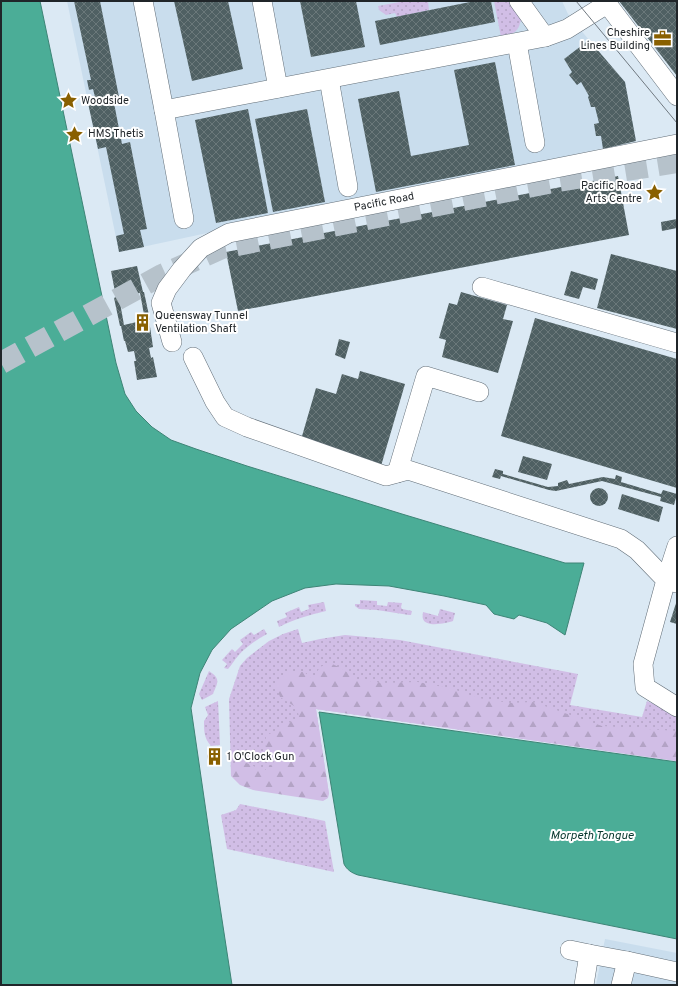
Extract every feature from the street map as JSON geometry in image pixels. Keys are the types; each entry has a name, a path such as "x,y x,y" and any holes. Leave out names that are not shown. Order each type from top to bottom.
{"street":[{"path":"143,1 184,219"},
{"path":"262,1 278,88"},
{"path":"519,1 545,37"},
{"path":"164,110 545,37 566,29 606,2 677,96"},
{"path":"517,43 535,143"},
{"path":"329,79 348,186"},
{"name":"Pacific Road","path":"172,342 161,303 167,288 201,248 230,233 677,144"},
{"path":"482,287 677,343"},
{"path":"193,357 215,402 225,417 247,427 386,476 408,470 622,538 672,581"},
{"path":"397,473 426,376 479,392"},
{"path":"677,546 672,581 643,664 645,687 677,707"},
{"path":"570,950 677,972"},
{"path":"584,985 589,954"},
{"path":"621,985 627,961"}],"shaded area":[{"path":"67,1 562,1 568,14 625,82 636,141 119,252"},
{"path":"605,939 677,953 677,985 596,985"}],"green space":[{"path":"405,1 428,1 429,10 397,17 395,13 386,15 379,10 378,6"},
{"path":"494,1 510,1 519,13 521,22 513,33 501,37"},
{"path":"360,600 377,601 377,605 387,606 388,602 402,603 402,609 412,611 411,615 359,609 355,606 355,604 360,604"},
{"path":"324,602 326,611 296,619 279,627 277,621 287,617 285,613 299,607 301,612 309,609 308,605"},
{"path":"440,609 455,613 453,621 437,624 425,622 423,612 438,616"},
{"path":"264,629 267,634 244,650 228,669 224,668 227,664 222,660 232,649 235,652 243,644 240,640 251,632 254,635"},
{"path":"298,629 302,643 345,635 400,640 578,674 570,705 642,717 647,701 677,714 677,761 316,709 329,794 231,776 229,699 240,666 247,658 269,641"},
{"path":"330,663 341,668 357,679 382,683 418,682 453,689 478,698 510,703 533,702 602,726 677,731 677,761 316,709 329,794 328,798 323,801 253,790 240,785 231,776 234,765 240,760 264,771 274,762 265,750 266,736 299,717 297,708 280,697 276,685 288,672 304,672 313,679 320,667"},
{"path":"209,671 217,679 217,684 213,694 202,700 199,694"},
{"path":"218,701 220,745 211,746 204,731 204,721 208,715 205,707"},
{"path":"240,804 325,821 334,872 227,849 221,815 236,810"}],"water":[{"path":"1,1 40,1 116,363 125,394 136,411 152,427 171,440 247,466 565,563 584,563 565,635 547,623 519,615 514,619 494,614 486,605 389,586 336,584 305,588 272,601 231,629 212,650 200,673 191,708 232,985 1,985"},
{"name":"Morpeth Tongue","path":"319,712 677,762 677,939 358,875 352,872 344,864"}],"building":[{"path":"74,1 100,1 119,97 113,98 122,144 130,142 147,229 140,230 144,247 119,252 116,236 124,234 106,147 98,149 88,103 96,101 93,89 89,90 87,80 91,80"},
{"path":"174,1 228,1 243,69 192,81"},
{"path":"300,1 356,1 365,47 311,57"},
{"path":"475,1 491,1 495,22 380,45 375,21"},
{"name":"Cheshire Lines Building","path":"619,1 677,1 677,76"},
{"path":"589,40 625,82 636,141 603,149 601,136 596,136 594,124 599,123 595,107 591,107 589,96 581,82 577,85 569,75 572,72 564,59"},
{"path":"495,62 515,165 376,192 358,99 399,91 411,156 469,145 454,70"},
{"path":"248,109 268,213 216,223 195,120"},
{"path":"307,109 325,202 273,212 255,119"},
{"path":"618,176 629,235 238,311 226,252"},
{"path":"677,219 677,228 662,231 661,222"},
{"path":"611,254 677,271 677,329 597,308"},
{"name":"Queensway Tunnel Ventilation Shaft","path":"137,266 150,320 153,347 149,348 151,358 153,357 157,377 137,380 134,351 128,352 120,326 114,298 116,297 111,271","holes":["140,293 145,320 124,325 119,297"]},
{"path":"571,271 598,279 595,290 583,287 579,299 564,295"},
{"path":"461,292 507,305 503,319 513,321 498,373 442,357 446,340 439,338 449,303 457,305"},
{"path":"535,318 677,359 677,488 501,436"},
{"path":"339,339 350,342 345,359 335,355"},
{"path":"360,371 405,384 381,466 300,443 316,388 336,394 342,374 358,379"},
{"path":"523,456 552,464 547,480 518,472"},
{"path":"495,469 503,471 503,474 548,487 558,486 558,483 567,480 569,484 603,477 615,479 616,475 622,477 621,482 661,494 663,490 677,494 674,505 660,501 661,497 602,481 556,491 501,476 500,479 492,477"},
{"path":"595,488 603,488 608,493 606,504 603,506 595,506 590,501 590,493"},
{"path":"622,494 663,507 659,522 618,509"},
{"path":"677,600 677,624 670,622"},
{"name":"1 O'Clock Gun","path":"217,752 220,754 221,758 218,760 208,761 208,754"}],"tunnel":[{"path":"1,363 162,275 222,248 558,181 677,162"}],"tram line":[{"path":"576,1 677,123"}],"place":[{"name":"Cheshire Lines Building","path":"663,39"},
{"name":"Woodside","path":"68,101"},
{"name":"HMS Thetis","path":"75,134"},
{"name":"Pacific Road Arts Centre","path":"655,192"},
{"name":"Queensway Tunnel Ventilation Shaft","path":"142,322"},
{"name":"1 O'Clock Gun","path":"214,757"}]}
